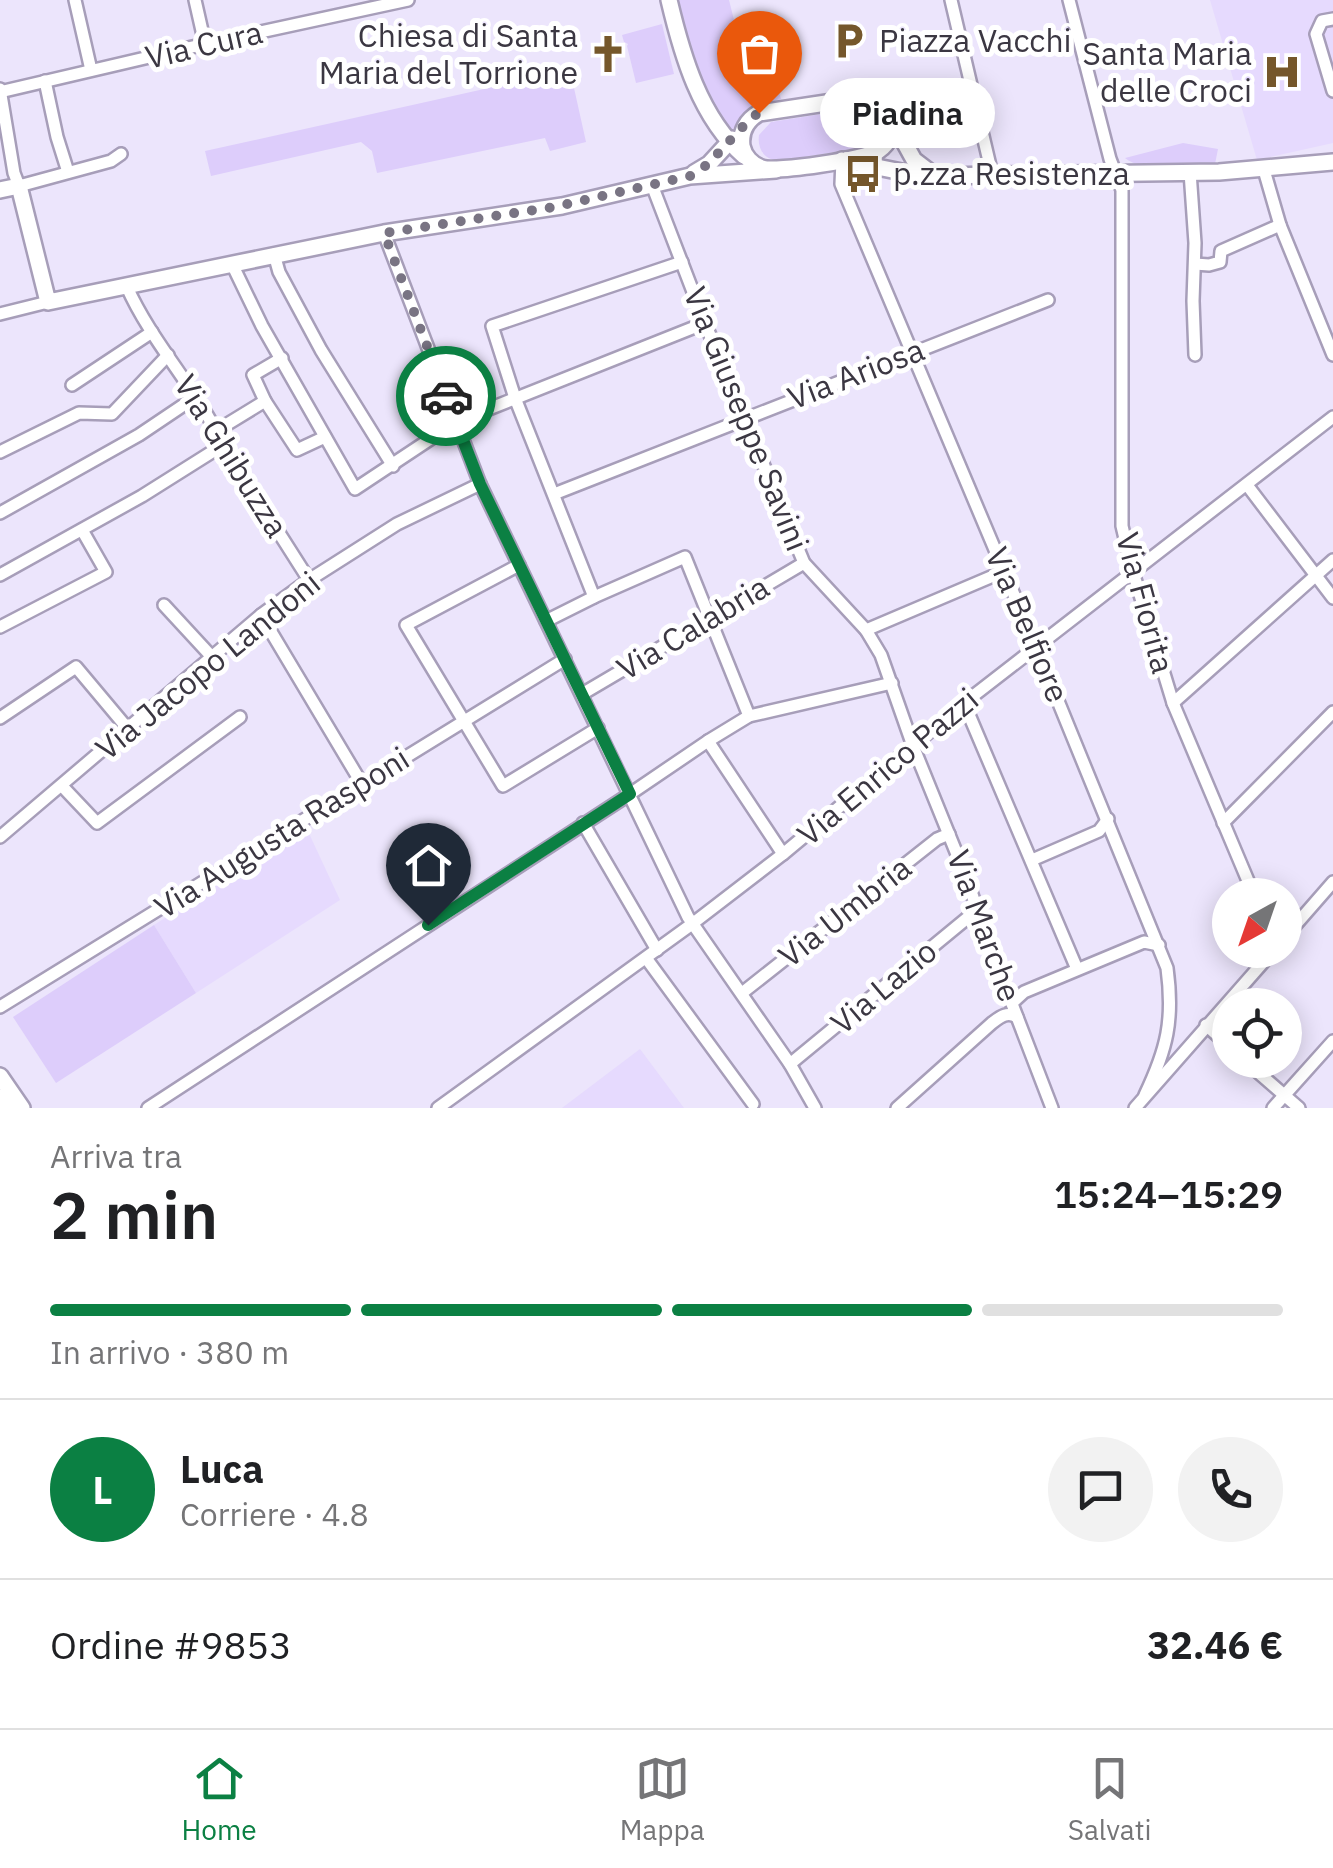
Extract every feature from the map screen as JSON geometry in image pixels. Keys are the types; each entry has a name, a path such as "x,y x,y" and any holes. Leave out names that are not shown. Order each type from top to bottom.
{"street":[{"path":"76,0 91,70"},
{"path":"196,0 206,44"},
{"path":"340,0 343,14"},
{"name":"Via Cura","path":"0,91 408,0"},
{"path":"669,0 686,64 706,106 729,142 749,160 766,170 776,170"},
{"path":"951,0 992,174"},
{"name":"Via Fiorita","path":"1069,0 1122,190 1122,526 1173,703 1247,878"},
{"path":"1333,19 1322,21 1316,34 1333,92"},
{"path":"45,81 68,172"},
{"path":"0,91 14,173 48,302"},
{"path":"690,176 708,164 751,118 767,110 857,98 875,100 889,113 914,160 934,176"},
{"path":"0,314 274,254 554,207 690,176 776,170 842,160 880,150 891,134 889,113"},
{"path":"746,125 742,142 749,160"},
{"path":"0,190 111,161 121,154"},
{"path":"842,160 934,176 1264,170 1333,162"},
{"name":"Via Belfiore","path":"842,160 841,184 1160,944 1171,1000 1168,1035 1146,1096"},
{"path":"1264,170 1280,225 1333,355"},
{"path":"1190,172 1195,355"},
{"name":"Via Giuseppe Savini","path":"652,185 804,562 866,630 892,683 913,746"},
{"path":"1195,264 1209,266 1220,262 1221,250 1280,225"},
{"path":"384,233 480,484 692,924 790,1064 815,1108"},
{"path":"274,254 279,272 321,350 393,466"},
{"path":"594,597 515,398 492,326 682,262"},
{"path":"232,264 262,326 355,489 456,422 705,323"},
{"name":"Via Ghibuzza","path":"127,287 138,312 309,580"},
{"name":"Via Ariosa","path":"554,494 1048,300"},
{"path":"72,386 152,332"},
{"path":"0,452 79,413 112,414 168,355"},
{"path":"282,358 253,375 266,401 298,450 324,437"},
{"path":"0,513 194,398"},
{"path":"216,431 266,401"},
{"name":"Via Enrico Pazzi","path":"438,1108 783,854 964,702 1333,417"},
{"path":"0,575 222,446"},
{"name":"Via Jacopo Landoni","path":"0,837 260,615 397,524 480,484"},
{"path":"1247,484 1333,598"},
{"path":"0,626 106,572 82,530"},
{"path":"546,621 686,557 750,716"},
{"path":"1173,703 1333,560"},
{"path":"866,630 993,576 1000,561"},
{"name":"Via Calabria","path":"582,694 804,562"},
{"path":"520,566 406,625 503,786 598,728"},
{"path":"993,576 1009,583"},
{"path":"164,605 212,657"},
{"path":"260,615 362,784"},
{"name":"Via Augusta Rasponi","path":"0,1007 564,659"},
{"path":"0,718 76,667 128,728"},
{"path":"148,1108 750,716 892,683"},
{"path":"964,702 1078,969"},
{"path":"1223,824 1333,712"},
{"name":"Via Jacopo Landoni","path":"62,786 96,823 240,717"},
{"path":"708,740 783,854"},
{"name":"Via Marche","path":"913,746 1050,1107"},
{"path":"1032,860 1098,832 1108,819"},
{"path":"583,823 652,954 753,1104"},
{"name":"Via Umbria","path":"742,994 937,839 949,834"},
{"path":"1302,918 1333,882"},
{"name":"Via Lazio","path":"790,1064 977,910"},
{"path":"1012,1003 1024,992 1144,942 1160,944"},
{"path":"1134,1108 1258,968"},
{"path":"897,1108 1003,1015 1017,1017"},
{"path":"1206,1026 1212,1031"},
{"path":"1168,1035 1180,1045 1192,1041"},
{"path":"1273,1108 1333,1042"},
{"path":"0,1076 15,1106"},
{"path":"1264,1078 1298,1108"},
{"path":"0,1089 15,1106"},
{"path":"0,1097 15,1106"}],"shaded area":[{"path":"678,0 729,0 749,80 774,74 781,99 758,105 733,129 726,129 692,63"},
{"name":"Santa Maria delle Croci","path":"1210,0 1333,0 1333,143 1257,160"},
{"path":"662,24 674,74 636,83 628,44 622,35"},
{"path":"570,70 586,142 550,151 545,138 377,173 372,151 361,142 211,176 205,151"},
{"path":"865,107 877,114 883,124 881,136 872,146 780,161 770,159 761,150 759,135 771,122"},
{"path":"1183,143 1218,149 1215,164 1155,167 1125,158"},
{"path":"306,827 340,900 196,993 154,925"},
{"path":"154,925 196,993 56,1083 13,1017"},
{"path":"640,1049 684,1108 562,1108"}],"way so far":[{"path":"446,396 384,233 554,207 690,176 708,164 759,113"}],"place":[{"name":"Piazza Vacchi","path":"849,41"},
{"name":"Chiesa di Santa Maria del Torrione","path":"608,54"},
{"name":"Santa Maria delle Croci","path":"1282,72"},
{"name":"Piadina","path":"759,113"},
{"name":"p.zza Resistenza","path":"863,174"}],"route":[{"path":"428,925 630,794 480,484 446,396"}]}
